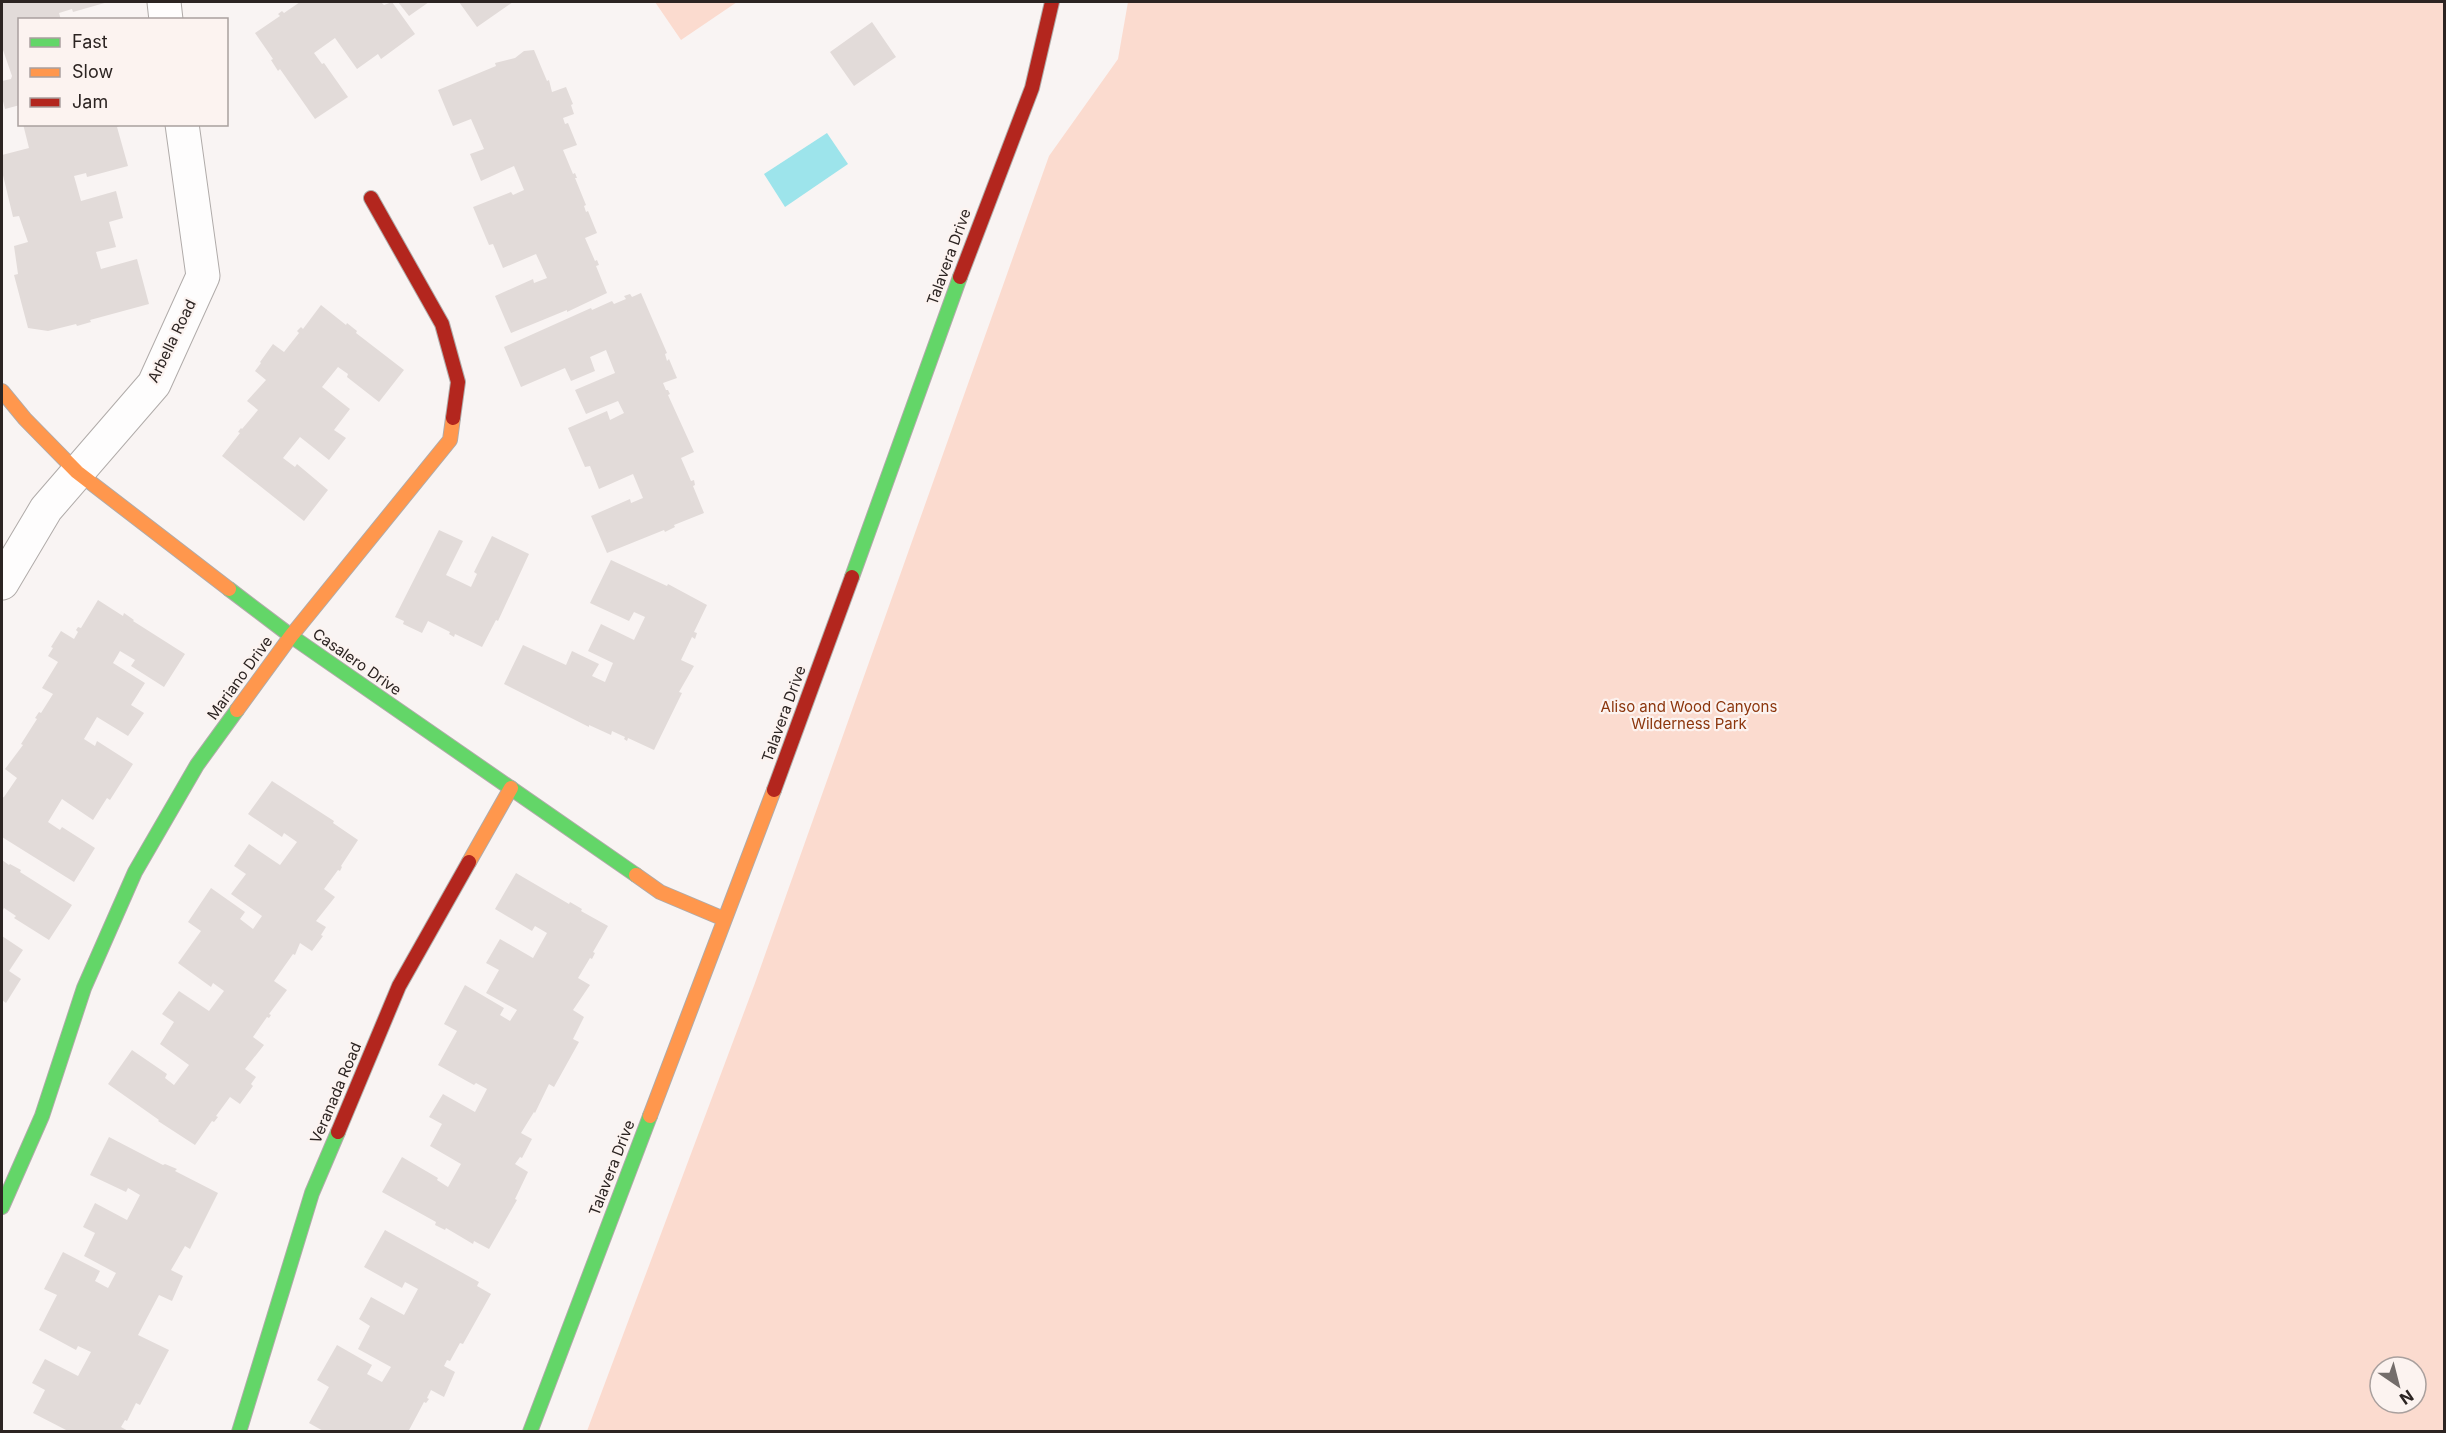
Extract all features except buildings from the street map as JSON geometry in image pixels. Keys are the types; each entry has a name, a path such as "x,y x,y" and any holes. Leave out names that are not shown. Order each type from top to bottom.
{"street":[{"path":"164,2 166,18"},
{"name":"Talavera Drive","path":"530,1431 788,753 975,235 1032,88 1053,2"},
{"name":"Arbella Road","path":"2,583 46,509 154,384 203,276 182,126"},
{"name":"Mariano Drive","path":"2,1207 42,1116 84,988 135,872 197,765 291,636 450,440 458,382 442,324 371,198"},
{"name":"Casalero Drive","path":"2,391 25,419 77,472 291,636 660,892 724,919"},
{"name":"Veranada Road","path":"239,1431 312,1193 399,986 511,788"}],"green space":[{"path":"655,2 737,2 681,40"},
{"name":"Aliso and Wood Canyons Wilderness Park","path":"1128,2 2444,2 2444,1431 587,1431 755,983 1049,156 1118,59"}],"water":[{"path":"827,133 848,164 785,207 764,174"}],"traffic: fast":[{"path":"852,577 960,277"},
{"path":"229,589 291,636 636,875"},
{"path":"2,1207 42,1116 84,988 135,872 197,765 237,710"},
{"path":"530,1432 650,1116"},
{"path":"239,1432 312,1193 338,1132"}],"traffic: slow":[{"path":"2,391 25,419 77,472 229,589"},
{"path":"237,710 291,636 450,440 453,418"},
{"path":"469,862 511,788"},
{"path":"650,1116 774,790"},
{"path":"636,875 660,892 724,919"}],"traffic: jam":[{"path":"960,277 1032,88 1052,2"},
{"path":"371,198 442,324 458,382 453,418"},
{"path":"774,790 852,577"},
{"path":"338,1132 399,986 469,862"}]}
